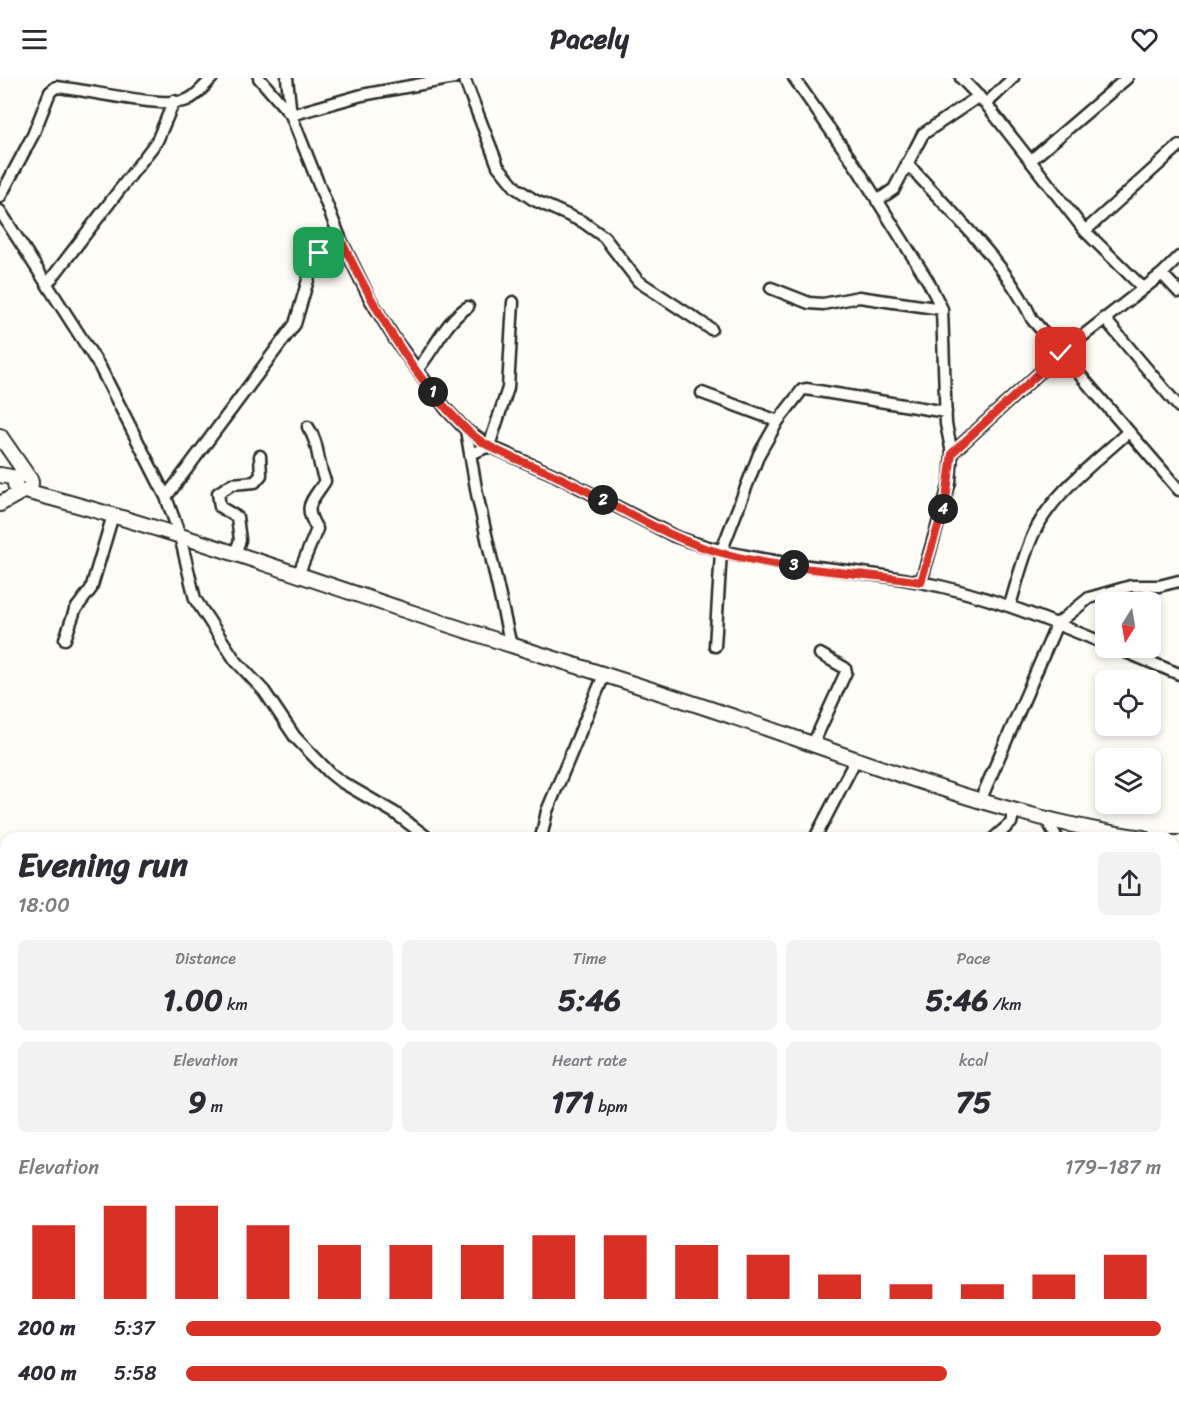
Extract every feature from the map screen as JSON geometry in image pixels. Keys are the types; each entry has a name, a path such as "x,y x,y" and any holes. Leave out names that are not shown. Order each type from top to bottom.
{"main road":[{"path":"0,436 15,455 22,484"},
{"path":"0,475 58,498 604,675 980,801 1047,820 1111,832"},
{"path":"0,481 22,484"},
{"path":"0,504 22,484"}],"street":[{"path":"0,197 33,135 51,92 56,87 115,97 174,101 186,100 196,95 212,78"},
{"path":"259,78 291,115"},
{"path":"287,78 291,115 341,240 370,299 417,370 466,430 489,446 555,475 674,536 721,552 798,566 921,582 1010,605 1095,640"},
{"path":"291,115 362,95 454,78"},
{"path":"464,78 498,166 516,188 534,200 583,222 597,232 622,258 638,281 711,329"},
{"path":"795,78 928,281 942,309 946,412 952,453 946,500 921,582"},
{"path":"961,78 982,100 1085,231 1142,287"},
{"path":"877,201 894,189 923,134 982,100 1013,78"},
{"path":"1030,161 1127,78"},
{"path":"48,283 157,141 174,101"},
{"path":"1085,231 1179,146"},
{"path":"907,163 1018,292 1032,319 1179,490"},
{"path":"0,211 100,367 166,497 180,536 195,599 235,660 264,691 295,737 340,781 395,813 420,832"},
{"path":"166,497 295,324 313,263 319,253 325,247 341,240"},
{"path":"952,453 1061,353 1142,287 1162,274 1179,257"},
{"path":"1162,274 1179,292"},
{"path":"771,288 809,303 823,304 859,297 942,309"},
{"path":"471,454 489,446 508,388 513,302"},
{"path":"417,370 439,342 450,321 468,307"},
{"path":"1104,318 1179,407"},
{"path":"715,646 721,552 747,480 778,421 798,394 806,388 946,412"},
{"path":"702,393 778,421"},
{"path":"298,575 317,529 308,516 310,502 325,481 319,466 317,441 308,427"},
{"path":"466,430 511,646"},
{"path":"1010,605 1034,533 1045,516 1067,488 1128,432"},
{"path":"235,554 240,540 237,517 220,507 218,493 232,484 255,482 261,475 260,456"},
{"path":"65,639 75,610 91,589 113,515"},
{"path":"980,801 1057,624 1089,598 1131,586 1159,586 1179,581"},
{"path":"813,744 846,672 845,668 820,654"},
{"path":"1140,658 1179,674"},
{"path":"542,832 547,812 604,675"},
{"path":"818,832 856,759"},
{"path":"1001,832 1011,824 1014,811"},
{"path":"1047,820 1054,832"}],"route":[{"path":"319,253 325,247 341,240 370,299 396,341 446,409 480,441 555,475 674,536 721,552 798,566 921,582 927,556 946,500 952,453 1061,353"}]}
